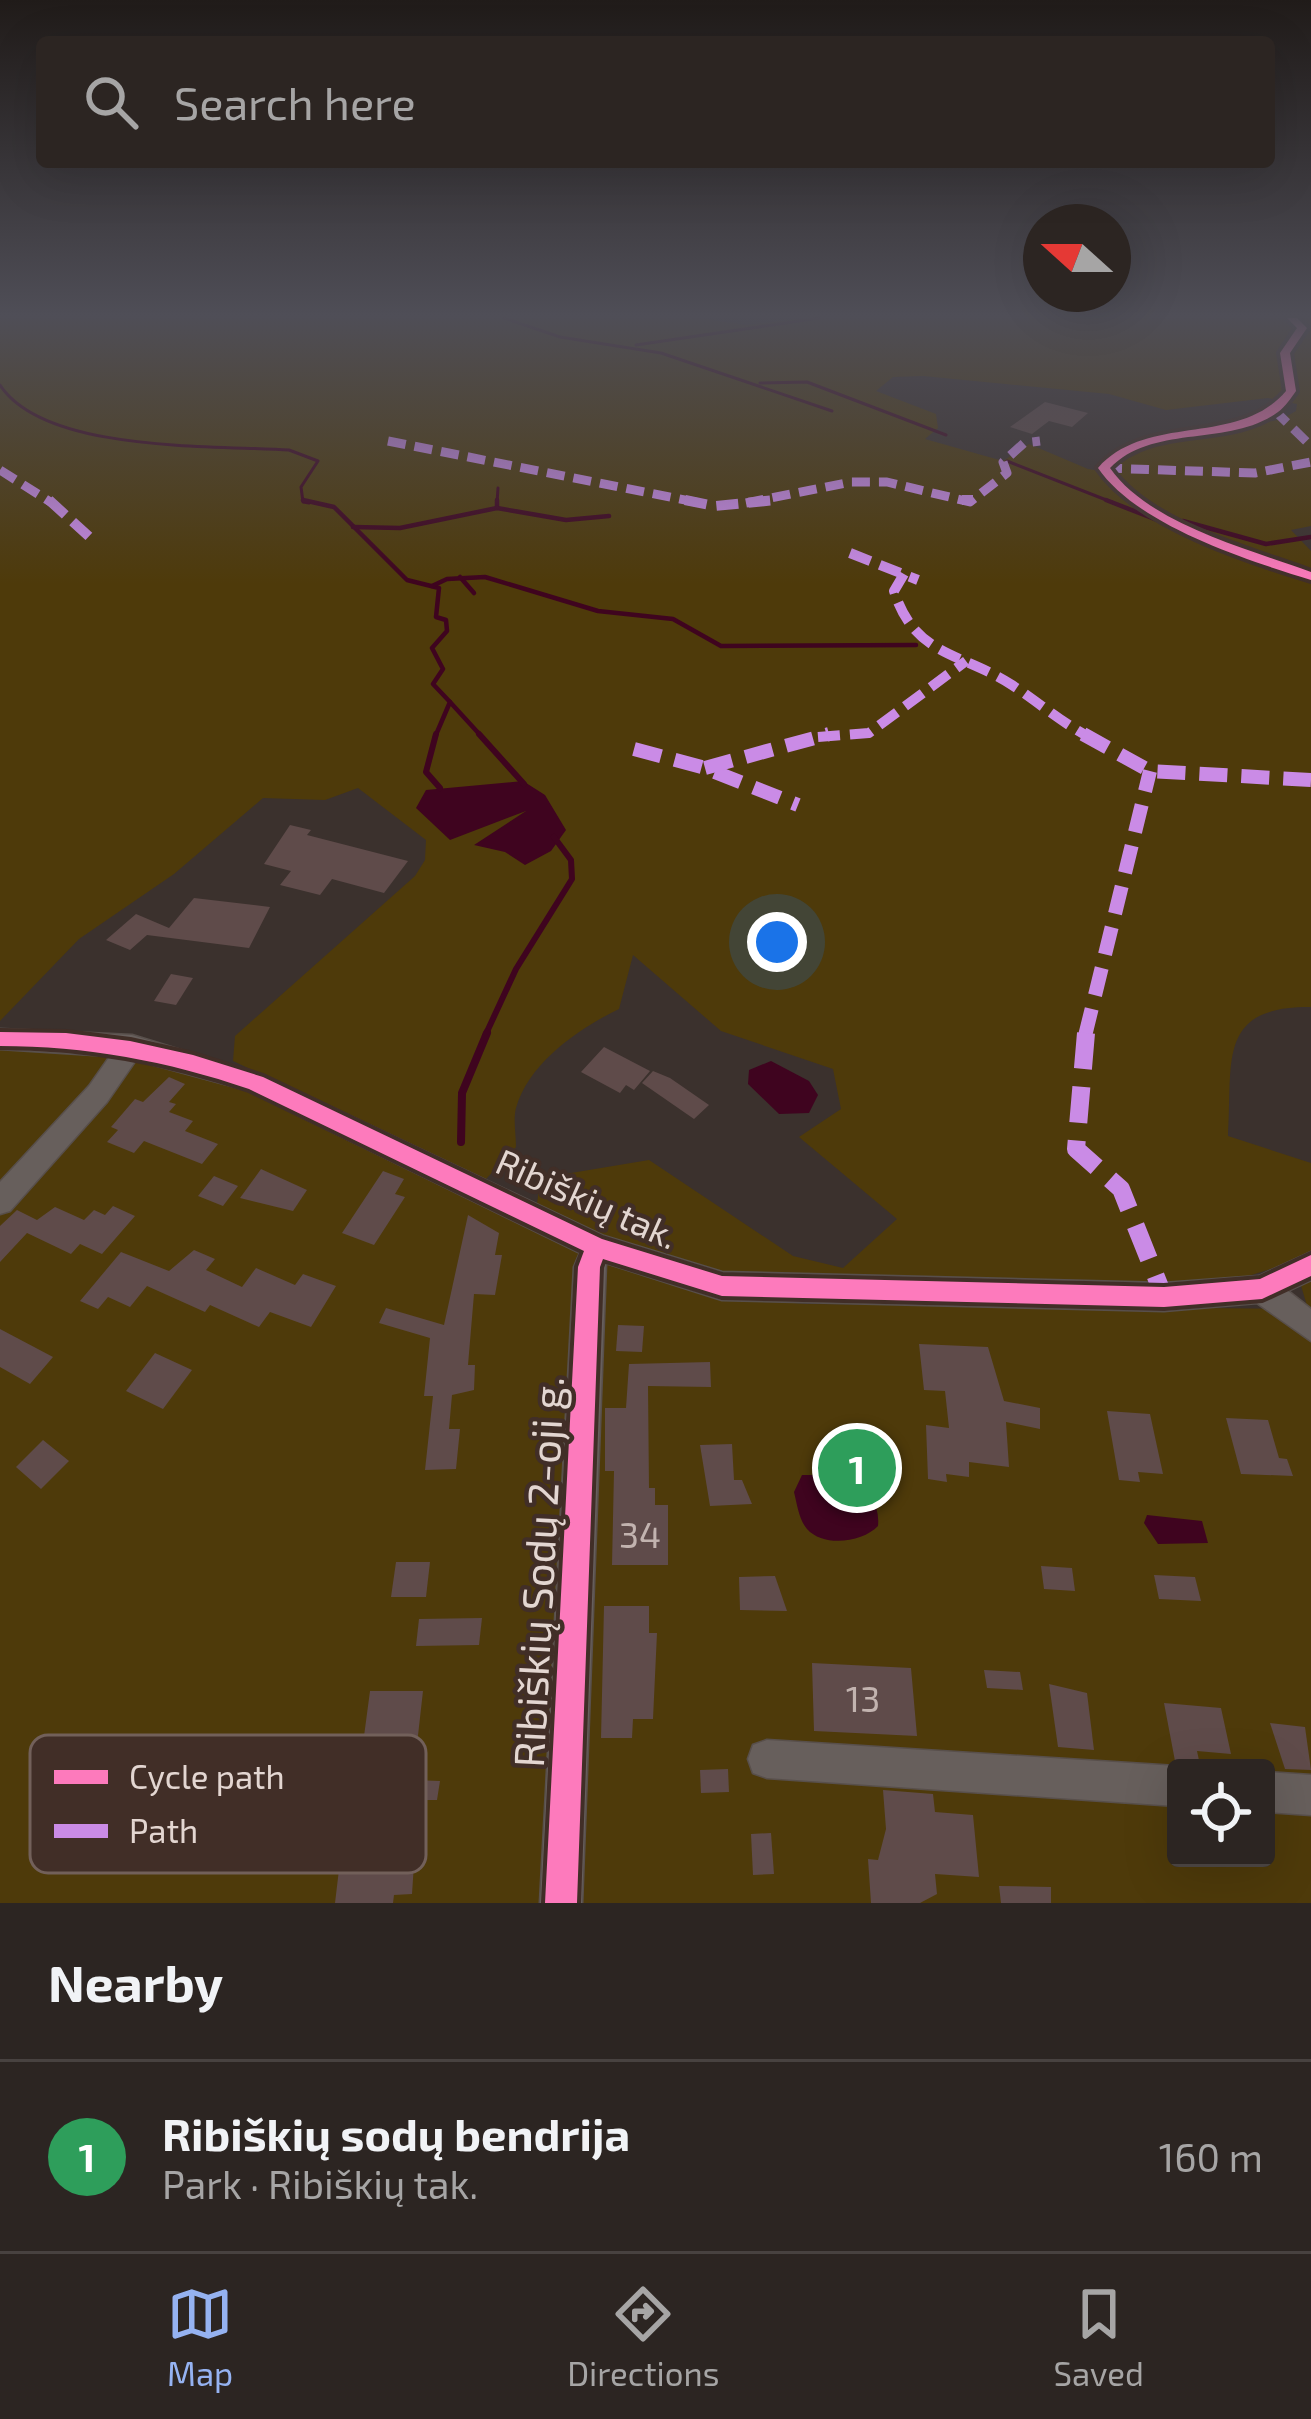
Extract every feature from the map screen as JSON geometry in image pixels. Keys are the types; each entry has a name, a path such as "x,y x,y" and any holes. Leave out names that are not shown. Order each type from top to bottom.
{"street":[{"path":"1278,407 1250,420 1123,452 1104,468 1112,484 1158,512 1311,576"},
{"name":"Ribiškių tak.","path":"0,1040 132,1045 256,1083 597,1247 677,1275 763,1291 1163,1298 1262,1288 1311,1265"},
{"path":"0,1202 98,1094 132,1045"},
{"name":"Ribiškių Sodų 2-oji g.","path":"561,1903 589,1267 597,1247"},
{"path":"1262,1288 1311,1327"},
{"path":"767,1760 1167,1785"},
{"path":"1275,1793 1311,1795"}],"shaded area":[{"path":"0,407 917,407 936,414 938,428 925,439 1003,461 1029,444 1088,469 1114,473 1118,463 1150,446 1282,419 1297,407 1311,407 1311,526 1291,530 1311,551 1311,1007 1280,1009 1259,1016 1244,1028 1231,1062 1228,1136 1311,1163 1311,1903 0,1903 0,1047 114,1054 225,1080 300,1111 577,1248 649,1275 726,1294 808,1304 1308,1309 1299,1279 1286,1264 1217,1286 731,1276 624,1248 537,1204 539,1188 553,1176 649,1160 793,1256 843,1268 897,1219 799,1137 841,1109 833,1069 721,1031 633,955 619,1009 573,1037 532,1076 516,1108 516,1147 486,1179 233,1061 235,1036 415,876 425,860 426,840 358,788 325,800 263,798 174,874 79,939 0,1021"},
{"path":"523,781 545,795 566,830 551,851 525,865 505,852 474,845 526,811 450,840 416,808 426,790"},
{"path":"771,1061 809,1081 818,1095 809,1113 779,1114 748,1084 749,1070"},
{"path":"802,1475 855,1484 873,1500 878,1526 843,1541 814,1535 802,1521 794,1492"},
{"path":"1147,1515 1202,1521 1208,1543 1158,1544 1144,1523"}],"building":[{"path":"1038,407 1088,413 1072,427 1049,421 1032,434 1010,427"},
{"path":"290,825 311,830 307,835 408,861 384,893 332,879 320,895 280,885 291,871 264,864"},
{"path":"194,898 270,907 249,948 147,935 130,950 106,940 136,914 169,928"},
{"path":"171,974 193,978 176,1005 154,1001"},
{"path":"604,1047 650,1071 634,1090 626,1085 620,1093 581,1072"},
{"path":"653,1071 709,1105 694,1119 642,1083"},
{"path":"169,1077 185,1084 169,1102 176,1104 169,1112 193,1121 185,1131 218,1144 202,1164 144,1141 134,1153 107,1142 118,1130 111,1127 135,1099 143,1102"},
{"path":"261,1169 307,1190 293,1211 240,1198"},
{"path":"383,1171 404,1179 395,1194 405,1197 374,1245 342,1233"},
{"path":"214,1176 238,1186 223,1206 198,1196"},
{"path":"113,1206 135,1216 102,1254 80,1244 71,1254 27,1233 0,1262 0,1226 17,1210 37,1220 55,1207 84,1220 94,1210 105,1215"},
{"path":"468,1215 499,1233 495,1255 502,1255 495,1295 474,1294 468,1365 475,1365 474,1390 452,1395 449,1429 460,1429 456,1469 425,1470 433,1396 424,1396 430,1338 379,1323 386,1308 444,1325"},
{"path":"194,1250 215,1259 206,1270 242,1287 256,1268 295,1285 303,1274 336,1286 311,1327 270,1312 259,1327 210,1305 205,1312 147,1286 130,1307 108,1297 98,1309 80,1301 121,1252 169,1271"},
{"path":"618,1325 644,1326 642,1352 616,1351"},
{"path":"0,1329 53,1357 30,1384 0,1367"},
{"path":"919,1344 988,1347 1004,1401 1040,1408 1040,1429 1006,1422 1009,1467 969,1462 969,1477 946,1474 947,1482 928,1479 926,1425 949,1428 945,1391 924,1390"},
{"path":"155,1353 192,1370 163,1409 126,1391"},
{"path":"710,1362 711,1387 648,1386 649,1488 655,1488 655,1505 668,1505 668,1565 612,1565 614,1471 605,1471 605,1408 626,1408 629,1364"},
{"path":"1107,1411 1150,1414 1163,1474 1138,1472 1140,1482 1119,1480"},
{"path":"1226,1418 1268,1420 1279,1458 1287,1459 1293,1476 1241,1474"},
{"path":"43,1440 69,1461 41,1489 16,1467"},
{"path":"732,1444 734,1480 742,1480 752,1504 710,1506 700,1445"},
{"path":"396,1562 430,1562 426,1597 391,1597"},
{"path":"1041,1566 1072,1568 1075,1591 1044,1589"},
{"path":"1154,1575 1195,1577 1201,1601 1159,1599"},
{"path":"775,1576 787,1611 740,1610 739,1577"},
{"path":"604,1606 649,1606 649,1633 657,1633 653,1719 633,1719 632,1738 601,1738"},
{"path":"482,1618 479,1645 416,1646 419,1619"},
{"path":"812,1663 911,1668 917,1736 814,1731"},
{"path":"984,1670 1020,1672 1023,1690 987,1688"},
{"path":"1049,1684 1087,1693 1094,1750 1058,1747"},
{"path":"370,1691 423,1691 418,1735 364,1735"},
{"path":"1164,1703 1221,1708 1231,1754 1197,1751 1199,1759 1175,1759"},
{"path":"1270,1723 1305,1727 1311,1770 1285,1769"},
{"path":"728,1769 729,1792 701,1793 700,1770"},
{"path":"426,1780 440,1781 437,1800 426,1800"},
{"path":"883,1790 933,1794 935,1812 973,1815 979,1877 935,1874 937,1894 920,1903 871,1903 868,1859 878,1860 886,1829"},
{"path":"771,1833 774,1874 753,1875 751,1834"},
{"path":"339,1873 413,1873 412,1894 394,1895 393,1903 335,1903"},
{"path":"999,1886 1051,1887 1051,1903 1001,1903"}],"waterway":[{"path":"22,407 53,423 133,441 289,450 318,461 301,487 303,502 309,503"},
{"path":"820,407 832,411"},
{"path":"872,407 946,435"},
{"path":"1007,461 1114,503"},
{"path":"497,503 498,488"},
{"path":"303,500 334,507 354,527"},
{"path":"1106,500 1170,525"},
{"path":"497,503 497,508"},
{"path":"354,527 400,528 497,508"},
{"path":"497,508 566,520 609,516"},
{"path":"1183,521 1266,544 1311,537"},
{"path":"354,527 407,580 439,588 436,617 446,620 447,631 432,648 443,669 433,684 450,702"},
{"path":"461,578 485,577 598,611 673,619 721,646 916,645"},
{"path":"432,586 461,578"},
{"path":"461,578 474,593"},
{"path":"436,736 450,702"},
{"path":"450,702 482,737"},
{"path":"479,734 524,784"},
{"path":"436,736 426,772 440,788"},
{"path":"485,1036 516,969 572,879 571,860 554,837"},
{"path":"461,1142 462,1093 487,1033"}],"marked path":[{"path":"1274,410 1311,446"},
{"path":"388,441 715,506 776,500 851,482 887,482 970,502 1007,473 1003,462 1024,443 1040,441"},
{"path":"1104,468 1255,473 1311,462"},
{"path":"0,470 41,493 95,542"},
{"path":"850,553 918,580"},
{"path":"904,574 894,591 904,623 934,648 1011,684 1055,719 1150,771 1311,780"},
{"path":"705,768 834,733 869,733 966,661"},
{"path":"634,749 705,768 798,805"},
{"path":"1150,771 1083,1045 1076,1149 1121,1189 1164,1297"}],"cycle path":[{"path":"1278,407 1228,427 1142,443 1119,452 1104,468 1116,485 1165,518 1311,576"},
{"path":"0,1039 66,1040 130,1049 256,1083 597,1247 722,1286 1164,1297 1262,1289 1311,1265"},
{"path":"561,1903 589,1267 597,1247"}],"place":[{"name":"Ribiškių sodų bendrija","path":"857,1468"}]}
